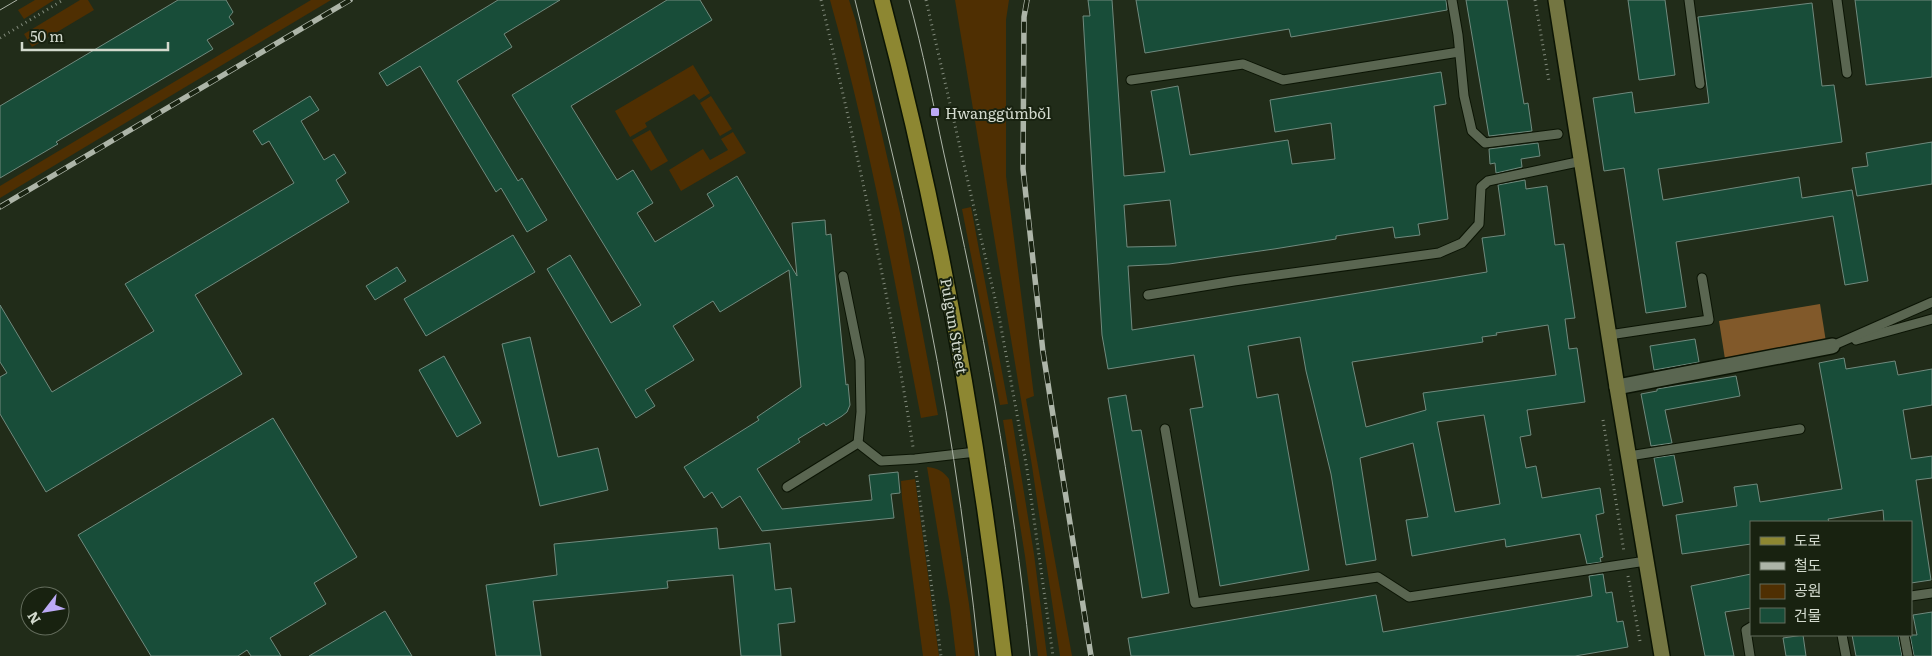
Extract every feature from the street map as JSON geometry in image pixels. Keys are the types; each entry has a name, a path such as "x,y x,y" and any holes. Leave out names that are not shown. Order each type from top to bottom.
{"main road":[{"name":"Pulgun Street","path":"882,0 910,111 943,261 995,575 1004,656"}],"street":[{"path":"1556,0 1617,387 1662,656"},
{"path":"1617,387 1832,346"}],"lane":[{"path":"1452,0 1464,96 1472,132 1485,143 1558,134"},
{"path":"1689,0 1700,84"},
{"path":"1837,0 1847,73"},
{"path":"1131,80 1244,64 1283,80 1459,52"},
{"path":"1148,295 1234,281 1440,253 1462,243 1479,224 1481,187 1488,181 1582,161"},
{"path":"844,276 860,360 861,412 858,443"},
{"path":"1609,335 1709,320 1702,278"},
{"path":"1832,346 1932,302"},
{"path":"1832,346 1932,319"},
{"path":"1165,429 1195,603 1378,578 1410,597 1646,561"},
{"path":"1629,456 1800,429"},
{"path":"858,443 881,461 976,452"},
{"path":"787,487 858,443"},
{"path":"1912,596 1932,593"},
{"path":"1750,628 1746,630 1750,656"},
{"path":"1842,636 1846,656"},
{"path":"1904,636 1908,656"}],"path":[{"path":"0,38 63,0"},
{"path":"821,0 870,211 901,372 915,459 941,656"},
{"path":"926,0 1000,325 1028,469 1053,656"}],"green space":[{"path":"35,0 54,0 24,19 18,10"},
{"path":"80,0 88,0 94,10 32,47 24,34"},
{"path":"311,0 331,0 0,198 0,186"},
{"path":"830,0 849,0 856,22 900,213 938,415 921,418 869,156"},
{"path":"955,0 1009,0 1006,20 1006,176 1034,396 1026,399 1072,656 1060,656 1032,466"},
{"path":"693,65 710,93 699,100 694,94 645,123 647,127 630,137 615,111"},
{"path":"711,96 732,129 720,136 700,103"},
{"path":"650,130 668,161 651,171 632,140"},
{"path":"733,132 746,153 681,191 669,170 703,149 710,160 728,150 721,139"},
{"path":"971,207 1008,404 1000,405 962,209"},
{"path":"1012,419 1034,554 1047,656 1038,656 1025,556 1003,420"},
{"path":"927,467 940,470 949,479 969,604 975,656 956,656 950,606"},
{"path":"915,479 939,656 923,656 901,481"}],"shaded area":[{"path":"1820,304 1826,342 1725,359 1719,321"}],"building":[{"path":"178,0 226,0 233,12 229,17 234,24 207,40 213,49 56,142 58,144 0,178 0,106"},
{"path":"498,0 560,0 504,34 512,47 457,81 518,181 522,178 547,220 527,232 501,188 496,192 420,66 387,86 379,73"},
{"path":"667,0 700,0 712,20 571,106 617,180 633,170 653,203 637,213 655,242 714,206 707,194 737,176 797,276 792,223 825,220 826,235 831,234 846,385 848,384 850,405 847,412 842,416 826,426 824,423 798,439 800,442 757,469 782,509 872,500 869,475 898,472 900,493 891,494 894,518 762,531 740,496 722,508 712,492 704,498 684,467 759,420 757,417 801,387 789,270 720,312 713,301 673,326 694,360 645,390 655,406 636,418 547,269 570,255 611,323 641,305 512,95"},
{"path":"1088,0 1112,0 1124,176 1165,172 1151,91 1178,86 1190,155 1288,140 1292,164 1335,159 1331,123 1275,132 1270,100 1441,72 1446,104 1434,106 1448,219 1418,224 1420,235 1395,238 1393,227 1336,236 1336,239 1274,249 1169,264 1128,266 1132,330 1487,272 1482,238 1505,235 1498,185 1525,180 1526,189 1547,186 1555,245 1564,244 1575,318 1565,319 1569,349 1577,348 1585,402 1527,410 1531,435 1520,437 1526,468 1536,466 1542,498 1600,488 1604,513 1596,515 1603,557 1600,558 1601,562 1587,564 1580,534 1506,547 1505,539 1412,556 1406,520 1428,517 1413,443 1360,458 1376,560 1346,565 1331,474 1306,371 1300,337 1248,346 1257,398 1278,394 1309,570 1220,586 1190,409 1203,407 1194,355 1108,369 1102,335 1083,16 1090,16","holes":["1170,200 1176,246 1127,247 1124,205","1548,325 1556,375 1423,393 1426,410 1366,427 1352,362 1483,342 1482,337 1497,335 1496,333","1484,415 1500,504 1455,512 1437,422"]},
{"path":"1136,0 1446,0 1447,10 1291,37 1289,29 1145,53"},
{"path":"1466,0 1507,0 1524,104 1528,103 1532,131 1489,136"},
{"path":"1628,0 1665,0 1675,75 1639,80"},
{"path":"1855,0 1932,0 1932,77 1866,85"},
{"path":"1812,3 1822,86 1834,85 1842,142 1658,169 1663,200 1799,177 1802,198 1852,190 1868,281 1845,285 1833,216 1676,242 1686,307 1646,313 1624,168 1604,171 1593,98 1632,92 1635,113 1709,103 1698,17"},
{"path":"310,96 319,110 301,121 324,160 334,154 346,173 336,180 349,202 195,295 242,374 46,492 0,414 0,377 7,373 0,362 0,305 52,392 154,331 125,284 294,183 269,141 262,145 253,131"},
{"path":"1932,142 1932,184 1857,196 1852,168 1868,166 1866,153"},
{"path":"1538,143 1540,156 1521,159 1522,167 1496,173 1495,163 1490,164 1489,149"},
{"path":"513,235 535,272 426,336 404,299"},
{"path":"397,267 406,281 375,300 366,286"},
{"path":"530,337 558,457 598,448 608,490 540,506 502,344"},
{"path":"1695,339 1699,362 1654,370 1650,346"},
{"path":"444,356 481,423 457,437 419,370"},
{"path":"1844,358 1846,369 1895,361 1898,375 1932,369 1932,405 1903,410 1911,459 1932,456 1932,478 1916,480 1931,580 1912,583 1912,521 1884,521 1883,510 1828,519 1829,521 1750,521 1750,544 1682,554 1676,515 1737,506 1734,487 1757,484 1760,502 1842,489 1819,363"},
{"path":"1736,376 1740,396 1665,410 1672,443 1651,446 1641,394 1657,391 1657,389"},
{"path":"1126,395 1132,431 1141,430 1169,593 1142,598 1108,398"},
{"path":"273,418 357,557 314,583 326,604 270,638 281,656 251,656 247,650 238,656 151,656 78,535"},
{"path":"1674,455 1683,502 1663,506 1654,458"},
{"path":"717,528 719,549 770,543 775,590 791,588 795,622 778,624 781,656 741,656 733,575 667,581 668,588 533,601 541,656 496,656 486,585 557,575 554,544"},
{"path":"1603,574 1606,593 1612,592 1617,622 1623,621 1628,647 1575,656 1131,656 1128,638 1376,595 1383,632 1592,596 1589,576"},
{"path":"1750,574 1750,608 1725,612 1734,656 1705,656 1691,586"},
{"path":"385,611 412,656 309,656"},
{"path":"1932,612 1932,656 1914,656 1910,636 1917,635 1913,615"},
{"path":"1803,636 1806,656 1786,656 1783,638"},
{"path":"1852,636 1898,636 1902,656 1856,656"}],"tram line":[{"path":"0,10 17,0"},
{"path":"855,0 928,313 946,410 961,508 979,656"},
{"path":"909,0 958,216 995,404 1015,530 1030,656"}],"railway":[{"path":"0,207 350,0"},
{"path":"1027,0 1024,17 1023,169 1043,352 1091,656"}],"place":[{"name":"Hwanggŭmbŏl","path":"935,112"}]}
